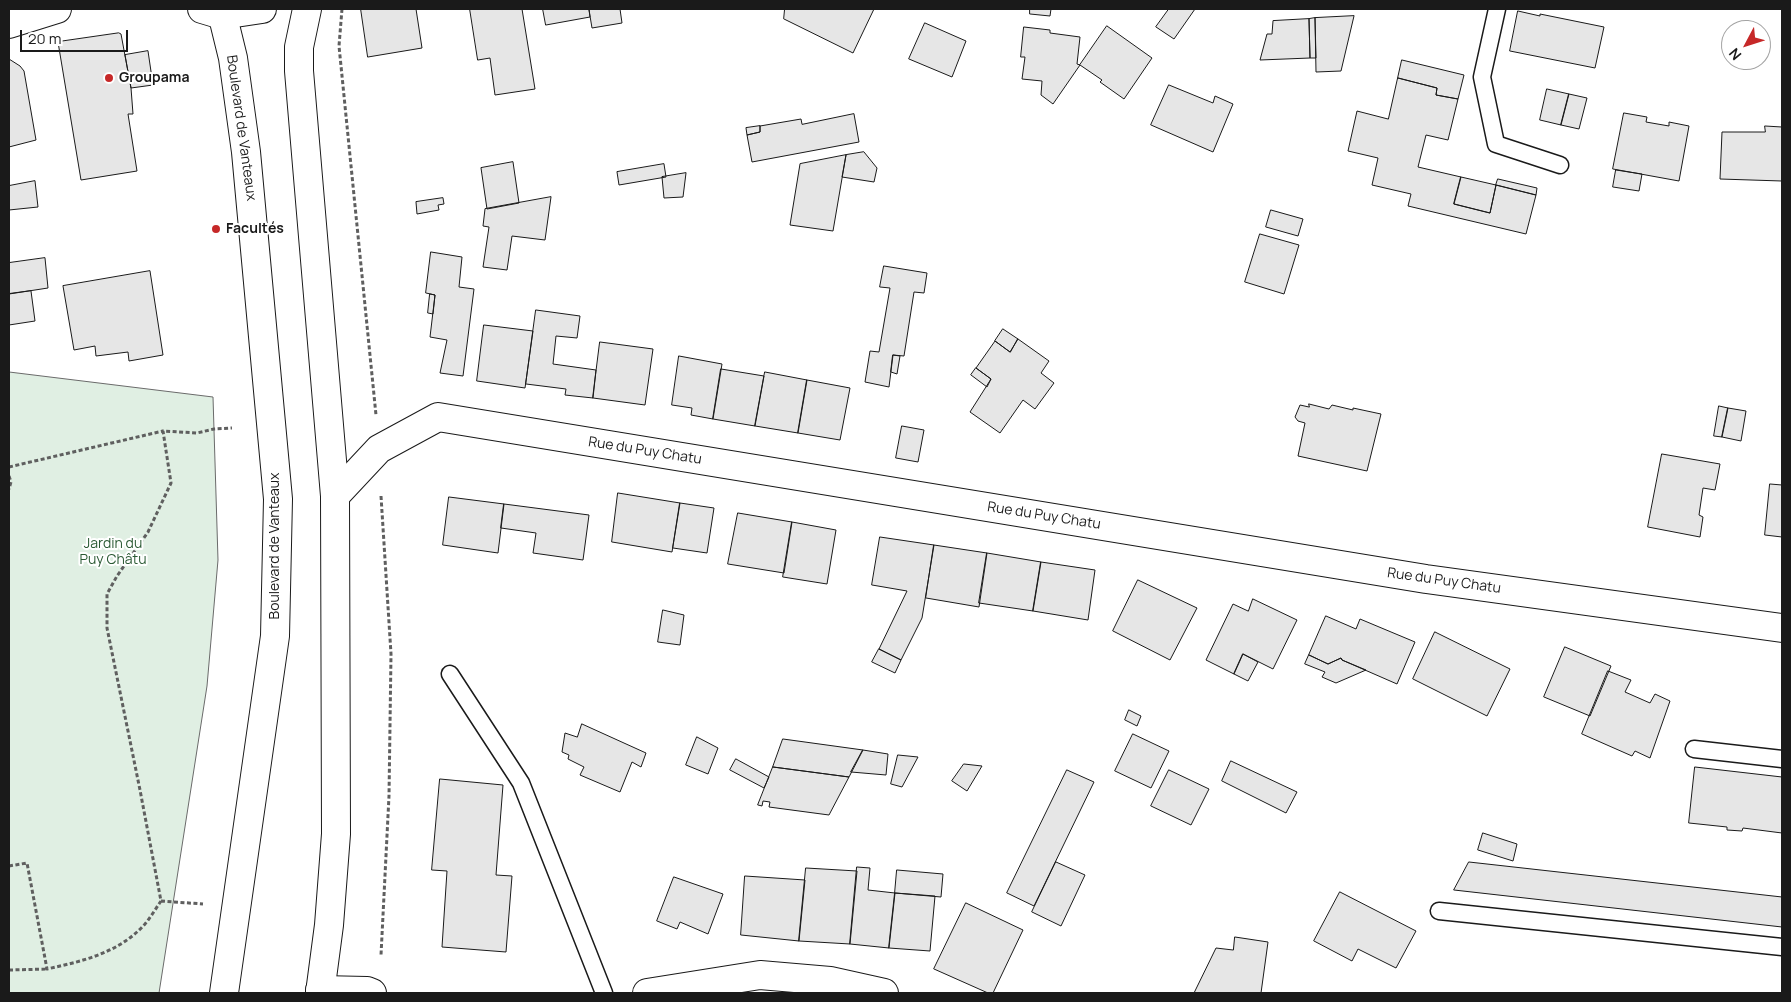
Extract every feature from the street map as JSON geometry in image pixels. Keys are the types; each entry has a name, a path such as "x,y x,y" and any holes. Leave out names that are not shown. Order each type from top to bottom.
{"main road":[{"path":"9,24 57,9"},
{"path":"215,11 262,9"},
{"path":"307,9 299,47 299,71 336,496 336,834 329,924 315,992 368,991 372,993"},
{"name":"Boulevard de Vanteaux","path":"215,11 233,58 246,152 278,499 275,636 224,993"},
{"name":"Rue du Puy Chatu","path":"336,496 379,449 438,416 1426,579 1782,628"},
{"path":"647,993 760,975 830,981 884,993"}],"lane":[{"path":"1497,9 1482,77 1496,144 1560,165"},
{"path":"450,674 522,783 604,993"},
{"path":"1694,749 1782,759"},
{"path":"1439,911 1782,947"}],"path":[{"path":"9,467 163,431 197,433 214,429 232,428"},
{"path":"9,970 47,969 89,960 120,946 145,924 160,901 140,790 107,628 107,594 117,576 148,532 172,484 163,431"},
{"path":"9,476 9,489"},
{"path":"9,866 27,863 47,969"},
{"path":"160,901 203,904"}],"green space":[{"name":"Jardin du Puy Châtu","path":"9,372 213,397 218,560 207,686 159,993 9,993"}],"building":[{"path":"361,9 416,9 422,48 368,57"},
{"path":"470,9 522,9 535,89 495,95 490,58 478,60"},
{"path":"543,9 589,9 590,17 546,25"},
{"path":"620,9 622,23 592,28 589,10"},
{"path":"785,9 874,9 853,53 784,19"},
{"path":"1030,9 1051,9 1050,16 1030,14"},
{"path":"1169,9 1195,9 1174,39 1156,27"},
{"path":"1518,11 1604,27 1595,68 1510,51"},
{"path":"1354,16 1341,71 1316,72 1315,18"},
{"path":"1315,18 1316,58 1310,58 1309,19"},
{"path":"1309,19 1310,58 1260,60 1267,34 1272,34 1273,21"},
{"path":"925,23 966,41 952,77 909,59"},
{"path":"1107,26 1152,58 1124,99 1100,82 1102,80 1080,65"},
{"path":"1024,27 1050,30 1050,33 1080,37 1077,64 1080,65 1053,104 1041,95 1042,81 1022,79 1025,57 1021,57"},
{"path":"121,34 131,88 133,114 128,114 137,171 81,180 58,42"},
{"path":"148,51 153,85 131,88 125,55"},
{"path":"9,59 24,71 36,140 9,147"},
{"path":"1402,60 1464,75 1458,99 1436,95 1437,88 1398,78"},
{"path":"1398,78 1437,88 1436,95 1458,99 1448,140 1426,135 1418,167 1461,177 1454,204 1490,213 1496,185 1536,195 1526,234 1408,206 1411,194 1372,185 1378,158 1348,151 1357,111 1388,119"},
{"path":"1169,85 1213,103 1215,96 1233,104 1213,152 1151,125"},
{"path":"1547,89 1569,94 1561,125 1540,120"},
{"path":"1569,94 1587,98 1579,129 1561,125"},
{"path":"1624,113 1647,117 1646,122 1669,126 1669,122 1689,126 1679,181 1613,169"},
{"path":"854,114 859,142 752,162 747,135 760,132 760,126 801,119 802,124"},
{"path":"760,126 760,132 747,135 746,128"},
{"path":"1765,126 1782,127 1782,181 1720,179 1722,132 1765,132"},
{"path":"864,152 877,168 874,182 842,177 846,155"},
{"path":"846,155 833,231 790,225 800,164"},
{"path":"513,162 519,203 487,209 481,168"},
{"path":"664,164 666,177 619,185 617,172"},
{"path":"1616,170 1642,174 1639,191 1613,187"},
{"path":"686,173 683,197 664,198 662,177"},
{"path":"1461,177 1496,185 1490,213 1454,204"},
{"path":"1498,179 1537,188 1536,195 1496,185"},
{"path":"35,181 38,207 9,210 9,186"},
{"path":"551,197 545,240 512,236 507,270 483,267 489,227 483,226 485,209"},
{"path":"443,198 444,204 438,205 439,210 417,214 416,202"},
{"path":"1271,210 1303,219 1298,236 1266,227"},
{"path":"1260,234 1299,245 1284,294 1245,282"},
{"path":"431,252 462,257 459,287 474,289 463,376 440,373 447,340 430,337 435,295 426,293"},
{"path":"45,258 48,288 9,294 9,263"},
{"path":"884,266 927,273 924,293 914,292 904,356 893,355 889,387 865,382 870,351 879,352 890,288 880,287"},
{"path":"150,271 163,355 129,361 128,352 96,356 95,346 74,350 63,286"},
{"path":"31,291 35,321 9,325 9,294"},
{"path":"430,294 435,295 433,314 428,313"},
{"path":"536,310 580,316 577,338 556,336 553,364 596,370 593,398 565,395 566,389 526,384"},
{"path":"484,325 533,331 525,388 477,381"},
{"path":"1003,329 1018,339 1010,352 995,341"},
{"path":"1018,339 1049,361 1041,373 1054,383 1035,409 1023,400 1000,433 970,412 991,379 976,368 995,341 1010,352"},
{"path":"600,342 653,349 645,405 593,398"},
{"path":"893,355 900,356 897,374 891,372"},
{"path":"679,356 722,364 713,419 691,415 692,408 672,405"},
{"path":"976,368 991,379 987,387 971,375"},
{"path":"721,369 764,376 755,426 713,419"},
{"path":"765,372 807,380 798,433 755,426"},
{"path":"807,380 850,388 840,440 798,433"},
{"path":"1309,404 1329,409 1332,405 1381,414 1367,471 1298,456 1305,423 1298,421 1295,417 1300,405 1309,407"},
{"path":"1719,406 1728,408 1722,437 1714,436"},
{"path":"1728,408 1746,411 1741,441 1722,437"},
{"path":"902,426 924,430 918,462 896,458"},
{"path":"1662,454 1720,464 1715,490 1703,488 1699,515 1703,517 1700,537 1648,527"},
{"path":"1770,484 1782,485 1782,537 1765,535"},
{"path":"618,493 680,503 672,552 612,542"},
{"path":"449,497 504,504 498,553 443,545"},
{"path":"680,503 714,508 707,553 673,548"},
{"path":"504,504 589,515 583,560 533,553 536,533 501,528"},
{"path":"738,513 792,522 784,573 728,564"},
{"path":"792,522 836,530 827,584 783,577"},
{"path":"880,537 934,545 922,618 901,660 879,649 907,591 872,585"},
{"path":"934,545 987,553 979,607 926,598"},
{"path":"987,553 1041,562 1033,611 979,603"},
{"path":"1041,562 1095,570 1088,620 1033,611"},
{"path":"1138,580 1197,608 1170,660 1113,631"},
{"path":"1253,599 1297,620 1273,669 1243,654 1234,674 1206,660 1233,604 1248,611"},
{"path":"663,610 684,615 680,645 658,642"},
{"path":"1326,616 1356,629 1360,619 1415,642 1397,684 1341,658 1328,664 1309,655"},
{"path":"1435,632 1510,669 1487,716 1413,679"},
{"path":"1565,647 1611,666 1590,716 1544,697"},
{"path":"879,649 901,660 895,673 872,662"},
{"path":"1243,654 1258,662 1248,681 1234,674"},
{"path":"1309,655 1328,664 1341,658 1366,670 1336,683 1322,677 1325,672 1305,664"},
{"path":"1608,671 1631,680 1625,692 1650,703 1655,694 1670,701 1650,758 1635,751 1632,756 1582,734"},
{"path":"1129,710 1141,716 1137,726 1125,720"},
{"path":"582,724 646,753 641,767 632,762 620,792 580,775 584,767 568,759 569,755 562,752 565,733 577,737"},
{"path":"1133,734 1169,751 1151,788 1115,771"},
{"path":"697,737 718,748 708,774 686,765"},
{"path":"783,739 863,750 849,777 773,767"},
{"path":"863,750 888,754 886,775 851,772"},
{"path":"898,755 918,757 902,787 891,784"},
{"path":"736,759 769,777 764,788 730,770"},
{"path":"1231,761 1297,792 1286,813 1222,781"},
{"path":"964,764 982,766 967,791 952,781"},
{"path":"773,767 849,777 829,815 769,807 770,802 763,801 762,806 758,805"},
{"path":"1695,767 1782,777 1782,833 1743,828 1742,831 1727,830 1727,827 1689,823"},
{"path":"1067,770 1094,782 1034,906 1007,893"},
{"path":"1169,770 1209,789 1191,825 1151,806"},
{"path":"440,779 503,785 496,875 512,876 506,952 442,947 447,871 432,870"},
{"path":"1483,833 1517,844 1513,861 1478,850"},
{"path":"1056,862 1085,875 1061,926 1032,912"},
{"path":"1469,862 1782,897 1782,927 1454,890"},
{"path":"857,867 870,868 868,890 895,893 889,948 850,944"},
{"path":"806,868 857,871 850,944 799,941"},
{"path":"897,870 943,874 941,897 895,893"},
{"path":"745,876 805,880 799,941 741,935"},
{"path":"674,877 723,894 708,934 680,922 677,929 657,921"},
{"path":"1340,892 1416,931 1396,968 1358,949 1352,961 1314,941"},
{"path":"895,893 935,896 930,951 889,948"},
{"path":"966,903 1023,930 993,993 988,993 934,969"},
{"path":"1235,937 1268,942 1261,993 1194,993 1216,948 1233,950"}],"place":[{"name":"Groupama","path":"109,78"},
{"name":"Facultés","path":"216,229"}]}
